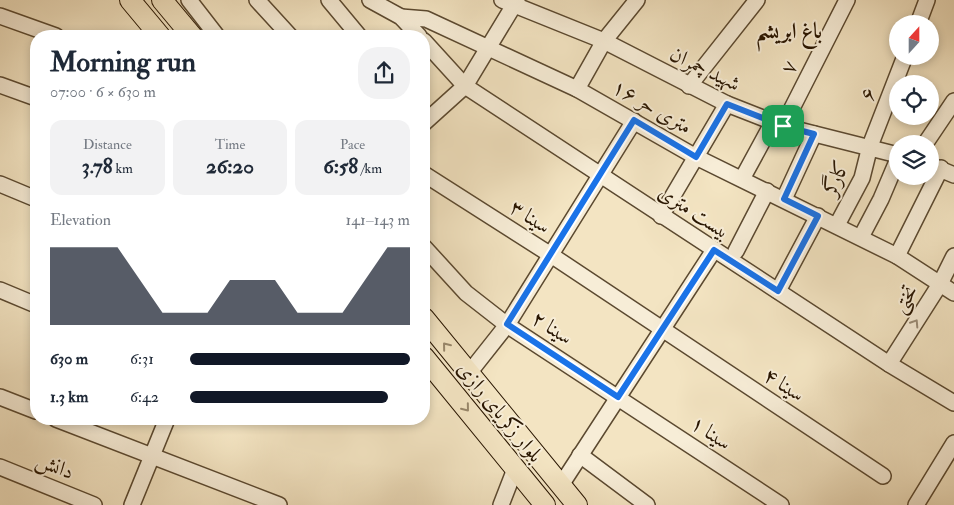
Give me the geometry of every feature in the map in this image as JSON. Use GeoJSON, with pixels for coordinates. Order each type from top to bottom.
{"type":"FeatureCollection","features":[{"type":"Feature","properties":{"kind":"main road"},"geometry":{"type":"LineString","coordinates":[[130,0],[155,30]]}},
{"type":"Feature","properties":{"kind":"main road"},"geometry":{"type":"LineString","coordinates":[[162,0],[187,30]]}},
{"type":"Feature","properties":{"kind":"main road","name":"بلوار زکریای رازی"},"geometry":{"type":"LineString","coordinates":[[430,325],[577,505]]}},
{"type":"Feature","properties":{"kind":"main road","name":"بلوار زکریای رازی"},"geometry":{"type":"LineString","coordinates":[[430,364],[545,505]]}},
{"type":"Feature","properties":{"kind":"main road"},"geometry":{"type":"LineString","coordinates":[[515,469],[534,454]]}},
{"type":"Feature","properties":{"kind":"street"},"geometry":{"type":"LineString","coordinates":[[189,0],[212,30]]}},
{"type":"Feature","properties":{"kind":"street"},"geometry":{"type":"LineString","coordinates":[[257,0],[284,30]]}},
{"type":"Feature","properties":{"kind":"street"},"geometry":{"type":"LineString","coordinates":[[329,0],[354,30]]}},
{"type":"Feature","properties":{"kind":"street"},"geometry":{"type":"LineString","coordinates":[[370,0],[401,17],[413,30]]}},
{"type":"Feature","properties":{"kind":"street"},"geometry":{"type":"LineString","coordinates":[[577,89],[604,42],[637,0]]}},
{"type":"Feature","properties":{"kind":"street"},"geometry":{"type":"LineString","coordinates":[[689,86],[757,0]]}},
{"type":"Feature","properties":{"kind":"street","name":"۷"},"geometry":{"type":"LineString","coordinates":[[742,179],[778,124],[846,0]]}},
{"type":"Feature","properties":{"kind":"street"},"geometry":{"type":"LineString","coordinates":[[921,15],[927,0]]}},
{"type":"Feature","properties":{"kind":"street"},"geometry":{"type":"LineString","coordinates":[[430,116],[466,86],[511,2]]}},
{"type":"Feature","properties":{"kind":"street","name":"شهید چمران"},"geometry":{"type":"LineString","coordinates":[[511,2],[604,42],[727,104],[778,124],[889,152]]}},
{"type":"Feature","properties":{"kind":"street"},"geometry":{"type":"LineString","coordinates":[[0,16],[39,30]]}},
{"type":"Feature","properties":{"kind":"street","name":"۱۶ متری حر"},"geometry":{"type":"LineString","coordinates":[[401,17],[426,19],[489,46],[577,89],[696,157],[897,256],[954,293]]}},
{"type":"Feature","properties":{"kind":"street","name":"بیست متری"},"geometry":{"type":"LineString","coordinates":[[430,48],[466,86],[661,216],[889,364],[954,403]]}},
{"type":"Feature","properties":{"kind":"street","name":"۶"},"geometry":{"type":"LineString","coordinates":[[870,146],[902,65]]}},
{"type":"Feature","properties":{"kind":"street"},"geometry":{"type":"LineString","coordinates":[[1,87],[30,96]]}},
{"type":"Feature","properties":{"kind":"street"},"geometry":{"type":"LineString","coordinates":[[932,135],[954,101]]}},
{"type":"Feature","properties":{"kind":"street"},"geometry":{"type":"LineString","coordinates":[[661,216],[727,104]]}},
{"type":"Feature","properties":{"kind":"street"},"geometry":{"type":"LineString","coordinates":[[469,373],[507,324],[601,177],[634,120]]}},
{"type":"Feature","properties":{"kind":"street"},"geometry":{"type":"LineString","coordinates":[[784,199],[814,134]]}},
{"type":"Feature","properties":{"kind":"street","name":"کارگر"},"geometry":{"type":"LineString","coordinates":[[837,225],[862,178],[870,146]]}},
{"type":"Feature","properties":{"kind":"street"},"geometry":{"type":"LineString","coordinates":[[897,256],[942,169]]}},
{"type":"Feature","properties":{"kind":"street","name":"سینا ۳"},"geometry":{"type":"LineString","coordinates":[[430,178],[662,330]]}},
{"type":"Feature","properties":{"kind":"street"},"geometry":{"type":"LineString","coordinates":[[860,237],[889,180]]}},
{"type":"Feature","properties":{"kind":"street"},"geometry":{"type":"LineString","coordinates":[[0,184],[30,196]]}},
{"type":"Feature","properties":{"kind":"street"},"geometry":{"type":"LineString","coordinates":[[736,251],[767,191]]}},
{"type":"Feature","properties":{"kind":"street"},"geometry":{"type":"LineString","coordinates":[[778,291],[818,216]]}},
{"type":"Feature","properties":{"kind":"street"},"geometry":{"type":"LineString","coordinates":[[561,485],[714,250]]}},
{"type":"Feature","properties":{"kind":"street","name":"سینا ۲"},"geometry":{"type":"LineString","coordinates":[[430,254],[466,293],[507,324],[618,397]]}},
{"type":"Feature","properties":{"kind":"street","name":"تختی"},"geometry":{"type":"LineString","coordinates":[[889,364],[940,284],[954,256]]}},
{"type":"Feature","properties":{"kind":"street"},"geometry":{"type":"LineString","coordinates":[[0,290],[30,302]]}},
{"type":"Feature","properties":{"kind":"street","name":"سینا ۴"},"geometry":{"type":"LineString","coordinates":[[662,330],[883,476]]}},
{"type":"Feature","properties":{"kind":"street"},"geometry":{"type":"LineString","coordinates":[[0,397],[30,409]]}},
{"type":"Feature","properties":{"kind":"street","name":"۱ سینا"},"geometry":{"type":"LineString","coordinates":[[618,397],[780,505]]}},
{"type":"Feature","properties":{"kind":"street"},"geometry":{"type":"LineString","coordinates":[[72,425],[279,505]]}},
{"type":"Feature","properties":{"kind":"street"},"geometry":{"type":"LineString","coordinates":[[132,505],[165,425]]}},
{"type":"Feature","properties":{"kind":"street"},"geometry":{"type":"LineString","coordinates":[[916,505],[954,443]]}},
{"type":"Feature","properties":{"kind":"street"},"geometry":{"type":"LineString","coordinates":[[580,455],[642,503]]}},
{"type":"Feature","properties":{"kind":"street","name":"دانش"},"geometry":{"type":"LineString","coordinates":[[0,467],[94,505]]}},
{"type":"Feature","properties":{"kind":"street"},"geometry":{"type":"LineString","coordinates":[[502,505],[515,469]]}},
{"type":"Feature","properties":{"kind":"district","name":"باغ ابریشم"},"geometry":{"type":"Point","coordinates":[789,31]}},
{"type":"Feature","properties":{"kind":"route"},"geometry":{"type":"LineString","coordinates":[[727,104],[783,126],[814,134],[784,199],[818,216],[778,291],[714,250],[618,397],[507,324],[601,177],[634,120],[696,157],[727,104]]}}]}
